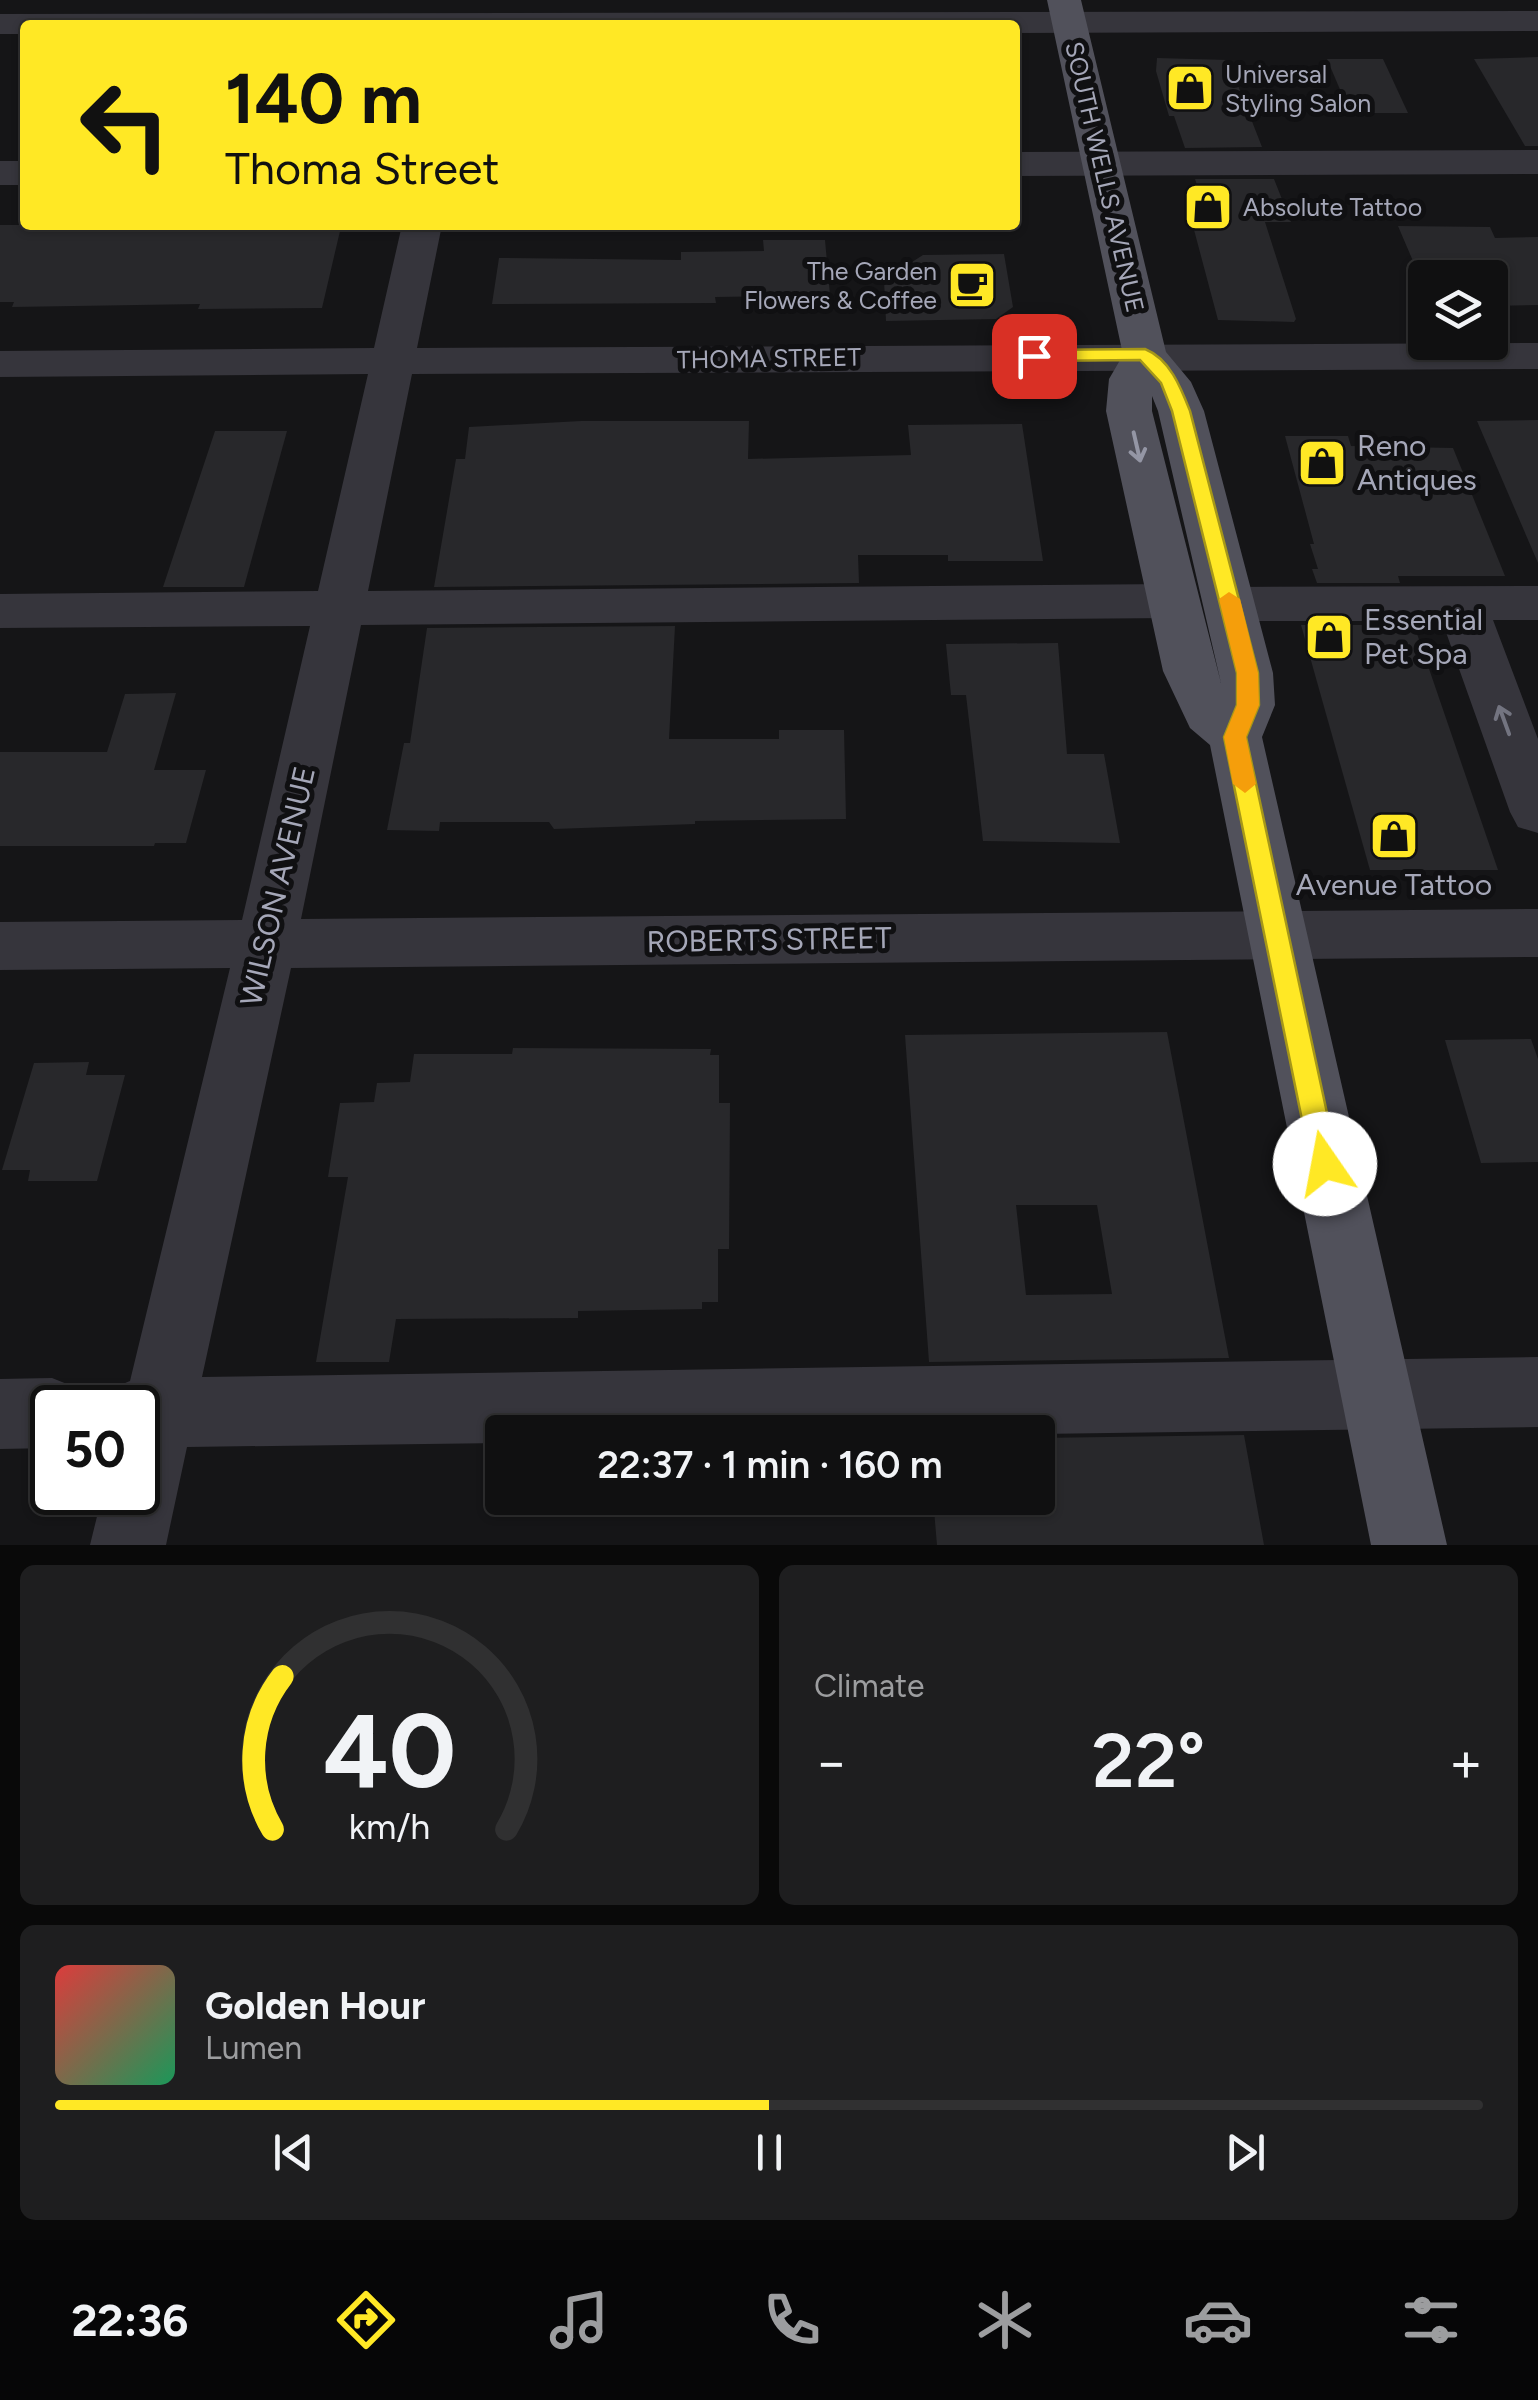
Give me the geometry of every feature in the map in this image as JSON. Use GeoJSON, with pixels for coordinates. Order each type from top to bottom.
{"type":"FeatureCollection","features":[{"type":"Feature","properties":{"kind":"main road","name":"SOUTH WELLS AVENUE"},"geometry":{"type":"LineString","coordinates":[[1067,10],[1145,355],[1170,382],[1181,411],[1248,673],[1248,705],[1235,737],[1409,1545]]}},
{"type":"Feature","properties":{"kind":"main road","name":"SOUTH WELLS AVENUE"},"geometry":{"type":"LineString","coordinates":[[1145,355],[1131,379],[1129,411],[1172,601],[1189,671],[1210,714],[1235,737]]}},
{"type":"Feature","properties":{"kind":"street"},"geometry":{"type":"LineString","coordinates":[[235,20],[1067,10],[1538,21]]}},
{"type":"Feature","properties":{"kind":"street"},"geometry":{"type":"LineString","coordinates":[[1020,138],[1101,149],[1538,162]]}},
{"type":"Feature","properties":{"kind":"street"},"geometry":{"type":"LineString","coordinates":[[1020,163],[1101,149]]}},
{"type":"Feature","properties":{"kind":"street","name":"WILSON AVENUE"},"geometry":{"type":"LineString","coordinates":[[154,1385],[266,945],[421,230]]}},
{"type":"Feature","properties":{"kind":"street","name":"THOMA STREET"},"geometry":{"type":"LineString","coordinates":[[0,364],[1145,355],[1538,356]]}},
{"type":"Feature","properties":{"kind":"street"},"geometry":{"type":"LineString","coordinates":[[0,611],[1172,601]]}},
{"type":"Feature","properties":{"kind":"street"},"geometry":{"type":"LineString","coordinates":[[1230,604],[1538,603]]}},
{"type":"Feature","properties":{"kind":"street"},"geometry":{"type":"LineString","coordinates":[[1461,604],[1538,812]]}},
{"type":"Feature","properties":{"kind":"street","name":"ROBERTS STREET"},"geometry":{"type":"LineString","coordinates":[[0,946],[1538,933]]}},
{"type":"Feature","properties":{"kind":"street"},"geometry":{"type":"LineString","coordinates":[[160,1413],[1538,1392]]}},
{"type":"Feature","properties":{"kind":"street"},"geometry":{"type":"LineString","coordinates":[[0,1414],[30,1413]]}},
{"type":"Feature","properties":{"kind":"street","name":"WILSON AVENUE"},"geometry":{"type":"LineString","coordinates":[[128,1545],[132,1515]]}},
{"type":"Feature","properties":{"kind":"building"},"geometry":{"type":"Polygon","coordinates":[[[1538,57],[1538,146],[1525,146],[1474,59],[1538,57]]]}},
{"type":"Feature","properties":{"kind":"building"},"geometry":{"type":"Polygon","coordinates":[[[1157,58],[1228,60],[1262,147],[1185,148],[1174,116],[1169,116],[1156,71],[1157,58]]]}},
{"type":"Feature","properties":{"kind":"building"},"geometry":{"type":"Polygon","coordinates":[[[1327,59],[1383,59],[1408,113],[1350,113],[1327,59]]]}},
{"type":"Feature","properties":{"kind":"building"},"geometry":{"type":"Polygon","coordinates":[[[1195,179],[1274,179],[1291,222],[1265,222],[1294,322],[1218,320],[1193,226],[1210,224],[1195,179]]]}},
{"type":"Feature","properties":{"kind":"building"},"geometry":{"type":"Polygon","coordinates":[[[0,225],[20,225],[20,230],[340,231],[322,308],[198,309],[200,304],[12,307],[14,302],[0,302],[0,225]]]}},
{"type":"Feature","properties":{"kind":"building"},"geometry":{"type":"Polygon","coordinates":[[[1398,226],[1490,227],[1495,238],[1538,237],[1538,305],[1508,306],[1508,260],[1413,260],[1398,226]]]}},
{"type":"Feature","properties":{"kind":"building"},"geometry":{"type":"Polygon","coordinates":[[[763,240],[825,240],[830,295],[715,297],[716,303],[492,304],[499,258],[681,260],[681,252],[764,251],[763,240]]]}},
{"type":"Feature","properties":{"kind":"building"},"geometry":{"type":"Polygon","coordinates":[[[1004,254],[1013,307],[996,319],[886,321],[884,280],[923,255],[1004,254]]]}},
{"type":"Feature","properties":{"kind":"building"},"geometry":{"type":"Polygon","coordinates":[[[1538,420],[1538,563],[1477,421],[1538,420]]]}},
{"type":"Feature","properties":{"kind":"building"},"geometry":{"type":"Polygon","coordinates":[[[581,421],[749,421],[748,459],[911,455],[908,425],[1022,424],[1043,561],[948,561],[948,555],[858,555],[859,583],[434,587],[456,459],[465,459],[469,427],[581,421]]]}},
{"type":"Feature","properties":{"kind":"building"},"geometry":{"type":"Polygon","coordinates":[[[215,431],[287,431],[244,587],[163,587],[215,431]]]}},
{"type":"Feature","properties":{"kind":"building"},"geometry":{"type":"Polygon","coordinates":[[[1285,436],[1348,436],[1351,446],[1453,448],[1505,576],[1398,576],[1400,583],[1317,583],[1312,569],[1318,569],[1310,544],[1314,544],[1285,436]]]}},
{"type":"Feature","properties":{"kind":"building"},"geometry":{"type":"Polygon","coordinates":[[[1301,625],[1414,625],[1498,870],[1370,870],[1301,625]]]}},
{"type":"Feature","properties":{"kind":"building"},"geometry":{"type":"Polygon","coordinates":[[[675,626],[669,739],[779,739],[779,730],[844,730],[846,819],[695,821],[554,829],[549,822],[440,822],[439,831],[387,830],[404,743],[410,743],[427,628],[675,626]]]}},
{"type":"Feature","properties":{"kind":"building"},"geometry":{"type":"Polygon","coordinates":[[[1058,643],[1067,754],[1104,754],[1120,843],[983,841],[966,695],[951,695],[946,644],[1058,643]]]}},
{"type":"Feature","properties":{"kind":"building"},"geometry":{"type":"Polygon","coordinates":[[[176,693],[154,770],[206,770],[186,843],[0,846],[0,752],[107,752],[125,694],[176,693]]]}},
{"type":"Feature","properties":{"kind":"building"},"geometry":{"type":"Polygon","coordinates":[[[1167,1032],[1229,1358],[929,1362],[905,1035],[1167,1032]],[[1016,1205],[1026,1295],[1112,1294],[1097,1205],[1016,1205]]]}},
{"type":"Feature","properties":{"kind":"building"},"geometry":{"type":"Polygon","coordinates":[[[1531,1039],[1538,1059],[1538,1162],[1481,1163],[1445,1040],[1531,1039]]]}},
{"type":"Feature","properties":{"kind":"building"},"geometry":{"type":"Polygon","coordinates":[[[513,1048],[711,1049],[710,1055],[719,1055],[719,1103],[730,1103],[729,1249],[718,1249],[718,1302],[702,1302],[702,1309],[578,1311],[578,1318],[396,1319],[389,1362],[316,1362],[348,1177],[328,1177],[340,1103],[374,1102],[377,1083],[410,1082],[414,1054],[512,1054],[513,1048]]]}},
{"type":"Feature","properties":{"kind":"building"},"geometry":{"type":"Polygon","coordinates":[[[89,1062],[86,1075],[125,1075],[97,1181],[28,1181],[30,1170],[2,1170],[34,1063],[89,1062]]]}},
{"type":"Feature","properties":{"kind":"building"},"geometry":{"type":"Polygon","coordinates":[[[1244,1435],[1264,1545],[937,1545],[934,1515],[1055,1515],[1055,1438],[1244,1435]]]}},
{"type":"Feature","properties":{"kind":"slow traffic"},"geometry":{"type":"LineString","coordinates":[[1229,599],[1248,673],[1248,705],[1235,737],[1245,784]]}},
{"type":"Feature","properties":{"kind":"place","name":"Universal Styling Salon"},"geometry":{"type":"Point","coordinates":[1190,88]}},
{"type":"Feature","properties":{"kind":"place","name":"Absolute Tattoo"},"geometry":{"type":"Point","coordinates":[1208,207]}},
{"type":"Feature","properties":{"kind":"place","name":"The Garden Flowers & Coffee"},"geometry":{"type":"Point","coordinates":[972,285]}},
{"type":"Feature","properties":{"kind":"place","name":"Reno Antiques"},"geometry":{"type":"Point","coordinates":[1322,463]}},
{"type":"Feature","properties":{"kind":"place","name":"Essential Pet Spa"},"geometry":{"type":"Point","coordinates":[1329,637]}},
{"type":"Feature","properties":{"kind":"place","name":"Avenue Tattoo"},"geometry":{"type":"Point","coordinates":[1394,836]}},
{"type":"Feature","properties":{"kind":"route"},"geometry":{"type":"LineString","coordinates":[[1034,356],[1145,355],[1170,382],[1181,411],[1248,673],[1248,705],[1235,737],[1325,1164]]}}]}
